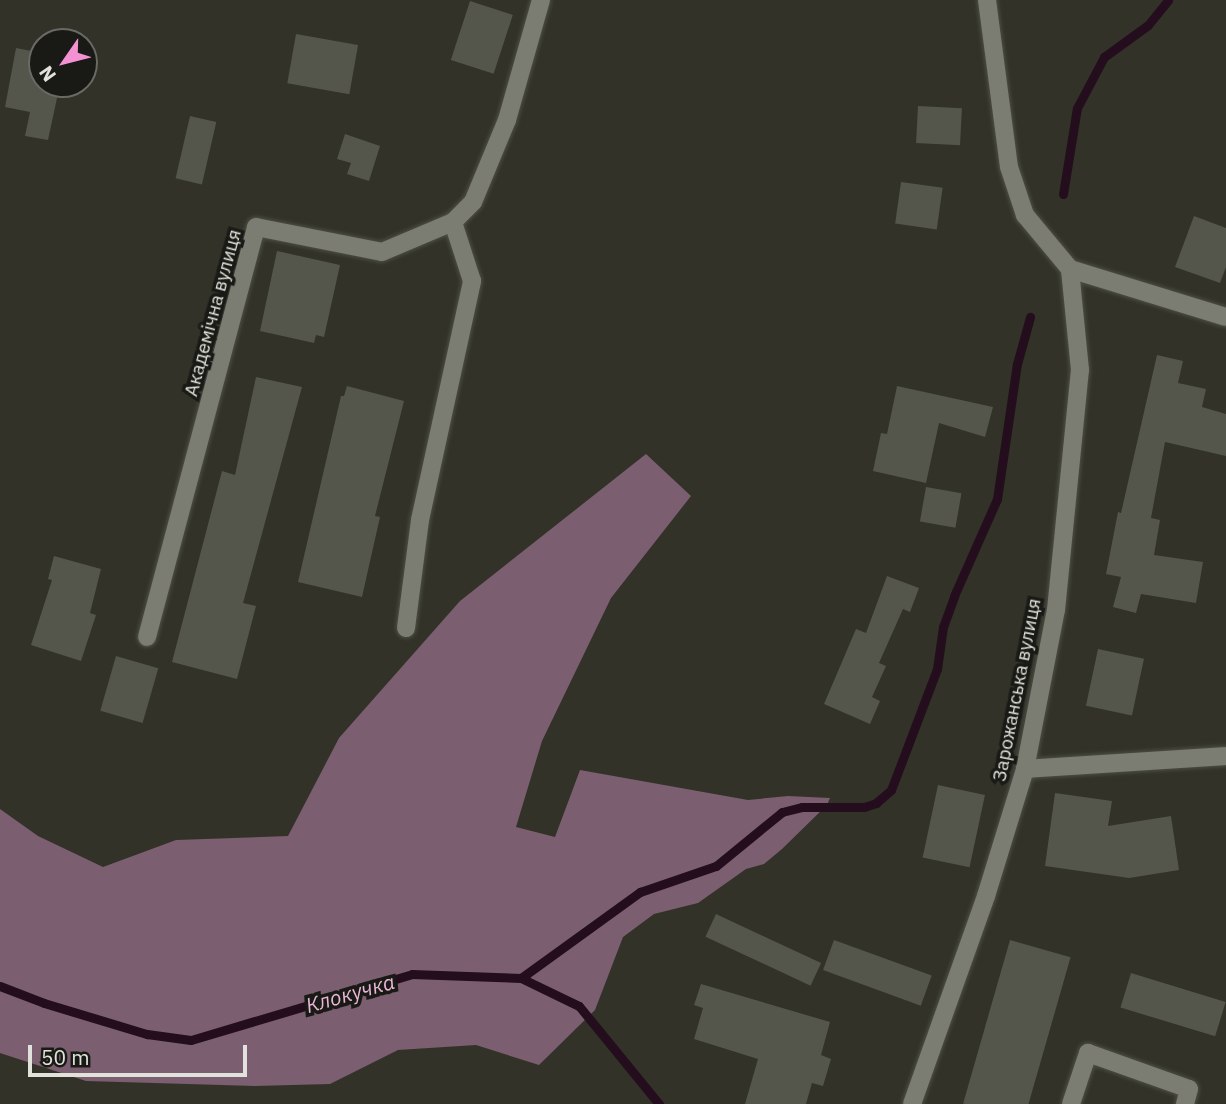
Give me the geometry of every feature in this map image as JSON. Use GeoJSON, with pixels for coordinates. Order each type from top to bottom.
{"type":"FeatureCollection","features":[{"type":"Feature","properties":{"kind":"street","name":"Академічна вулиця"},"geometry":{"type":"LineString","coordinates":[[148,637],[256,227],[382,252],[453,222],[473,202],[507,120],[541,0]]}},
{"type":"Feature","properties":{"kind":"street"},"geometry":{"type":"LineString","coordinates":[[987,0],[1009,167],[1025,215],[1070,269],[1226,317]]}},
{"type":"Feature","properties":{"kind":"street"},"geometry":{"type":"LineString","coordinates":[[406,628],[419,520],[472,281],[453,222]]}},
{"type":"Feature","properties":{"kind":"street","name":"Зарожанська вулиця"},"geometry":{"type":"LineString","coordinates":[[912,1104],[986,896],[1025,769],[1056,610],[1080,370],[1070,269]]}},
{"type":"Feature","properties":{"kind":"street"},"geometry":{"type":"LineString","coordinates":[[1025,769],[1226,756]]}},
{"type":"Feature","properties":{"kind":"street"},"geometry":{"type":"LineString","coordinates":[[1071,1104],[1088,1053],[1189,1089],[1185,1104]]}},
{"type":"Feature","properties":{"kind":"shaded area"},"geometry":{"type":"Polygon","coordinates":[[[646,454],[691,496],[611,598],[542,741],[516,827],[555,837],[580,770],[748,800],[788,796],[830,798],[827,805],[782,849],[764,864],[746,869],[698,903],[654,914],[623,937],[595,1010],[539,1065],[476,1045],[398,1050],[330,1084],[255,1086],[86,1081],[0,1053],[0,809],[38,836],[103,867],[176,840],[288,836],[339,738],[460,601],[646,454]]]}},
{"type":"Feature","properties":{"kind":"building"},"geometry":{"type":"Polygon","coordinates":[[[470,1],[513,15],[494,74],[451,60],[470,1]]]}},
{"type":"Feature","properties":{"kind":"building"},"geometry":{"type":"Polygon","coordinates":[[[296,34],[358,45],[349,94],[287,83],[296,34]]]}},
{"type":"Feature","properties":{"kind":"building"},"geometry":{"type":"Polygon","coordinates":[[[16,48],[28,50],[28,98],[57,98],[48,140],[25,136],[30,112],[5,107],[16,48]]]}},
{"type":"Feature","properties":{"kind":"building"},"geometry":{"type":"Polygon","coordinates":[[[918,106],[962,108],[960,145],[916,143],[918,106]]]}},
{"type":"Feature","properties":{"kind":"building"},"geometry":{"type":"Polygon","coordinates":[[[190,116],[216,122],[202,184],[176,178],[190,116]]]}},
{"type":"Feature","properties":{"kind":"building"},"geometry":{"type":"Polygon","coordinates":[[[345,134],[380,146],[369,181],[347,174],[351,163],[337,159],[345,134]]]}},
{"type":"Feature","properties":{"kind":"building"},"geometry":{"type":"Polygon","coordinates":[[[901,182],[943,188],[937,229],[895,224],[901,182]]]}},
{"type":"Feature","properties":{"kind":"building"},"geometry":{"type":"Polygon","coordinates":[[[1194,216],[1226,228],[1226,267],[1220,283],[1175,267],[1194,216]]]}},
{"type":"Feature","properties":{"kind":"building"},"geometry":{"type":"Polygon","coordinates":[[[277,251],[340,265],[324,337],[316,335],[314,343],[260,331],[277,251]]]}},
{"type":"Feature","properties":{"kind":"building"},"geometry":{"type":"Polygon","coordinates":[[[1157,355],[1183,361],[1178,383],[1206,389],[1202,407],[1226,414],[1226,456],[1165,442],[1151,518],[1160,520],[1154,555],[1203,562],[1196,603],[1141,594],[1136,613],[1113,607],[1121,577],[1106,574],[1118,512],[1121,513],[1157,355]]]}},
{"type":"Feature","properties":{"kind":"building"},"geometry":{"type":"Polygon","coordinates":[[[256,377],[302,387],[243,603],[256,606],[237,679],[172,662],[222,471],[235,475],[256,377]]]}},
{"type":"Feature","properties":{"kind":"building"},"geometry":{"type":"Polygon","coordinates":[[[347,386],[404,401],[375,516],[380,517],[362,597],[298,582],[341,396],[344,396],[347,386]]]}},
{"type":"Feature","properties":{"kind":"building"},"geometry":{"type":"Polygon","coordinates":[[[897,386],[993,407],[985,437],[939,423],[926,483],[873,471],[881,433],[887,434],[897,386]]]}},
{"type":"Feature","properties":{"kind":"building"},"geometry":{"type":"Polygon","coordinates":[[[926,487],[961,493],[955,528],[920,521],[926,487]]]}},
{"type":"Feature","properties":{"kind":"building"},"geometry":{"type":"Polygon","coordinates":[[[54,556],[101,569],[90,613],[96,615],[81,661],[31,645],[52,580],[48,579],[54,556]]]}},
{"type":"Feature","properties":{"kind":"building"},"geometry":{"type":"Polygon","coordinates":[[[887,576],[919,588],[910,612],[903,609],[879,663],[886,666],[872,697],[880,701],[870,724],[824,704],[856,629],[866,633],[887,576]]]}},
{"type":"Feature","properties":{"kind":"building"},"geometry":{"type":"Polygon","coordinates":[[[1098,649],[1144,659],[1132,716],[1086,706],[1098,649]]]}},
{"type":"Feature","properties":{"kind":"building"},"geometry":{"type":"Polygon","coordinates":[[[116,656],[158,668],[143,723],[100,711],[116,656]]]}},
{"type":"Feature","properties":{"kind":"building"},"geometry":{"type":"Polygon","coordinates":[[[938,785],[985,795],[970,867],[923,857],[938,785]]]}},
{"type":"Feature","properties":{"kind":"building"},"geometry":{"type":"Polygon","coordinates":[[[1055,793],[1112,801],[1108,826],[1171,816],[1179,870],[1129,878],[1045,866],[1055,793]]]}},
{"type":"Feature","properties":{"kind":"building"},"geometry":{"type":"Polygon","coordinates":[[[716,914],[821,963],[811,986],[705,937],[716,914]]]}},
{"type":"Feature","properties":{"kind":"building"},"geometry":{"type":"Polygon","coordinates":[[[834,940],[932,976],[921,1006],[823,970],[834,940]]]}},
{"type":"Feature","properties":{"kind":"building"},"geometry":{"type":"Polygon","coordinates":[[[1010,940],[1071,957],[1029,1104],[963,1103],[1010,940]]]}},
{"type":"Feature","properties":{"kind":"building"},"geometry":{"type":"Polygon","coordinates":[[[1131,973],[1226,1002],[1215,1036],[1120,1007],[1131,973]]]}},
{"type":"Feature","properties":{"kind":"building"},"geometry":{"type":"Polygon","coordinates":[[[701,984],[830,1022],[821,1055],[831,1059],[823,1086],[812,1083],[806,1104],[745,1104],[758,1059],[694,1039],[703,1008],[694,1005],[701,984]]]}},
{"type":"Feature","properties":{"kind":"waterway"},"geometry":{"type":"LineString","coordinates":[[1063,194],[1077,108],[1104,57],[1148,25],[1168,0]]}},
{"type":"Feature","properties":{"kind":"waterway"},"geometry":{"type":"LineString","coordinates":[[521,978],[640,892],[716,866],[782,812],[802,807],[864,807],[876,803],[891,790],[937,669],[943,627],[954,596],[997,499],[1017,364],[1030,317]]}},
{"type":"Feature","properties":{"kind":"waterway","name":"Клокучка"},"geometry":{"type":"LineString","coordinates":[[0,986],[44,1003],[147,1034],[191,1040],[412,974],[521,978],[579,1006],[659,1104]]}}]}
